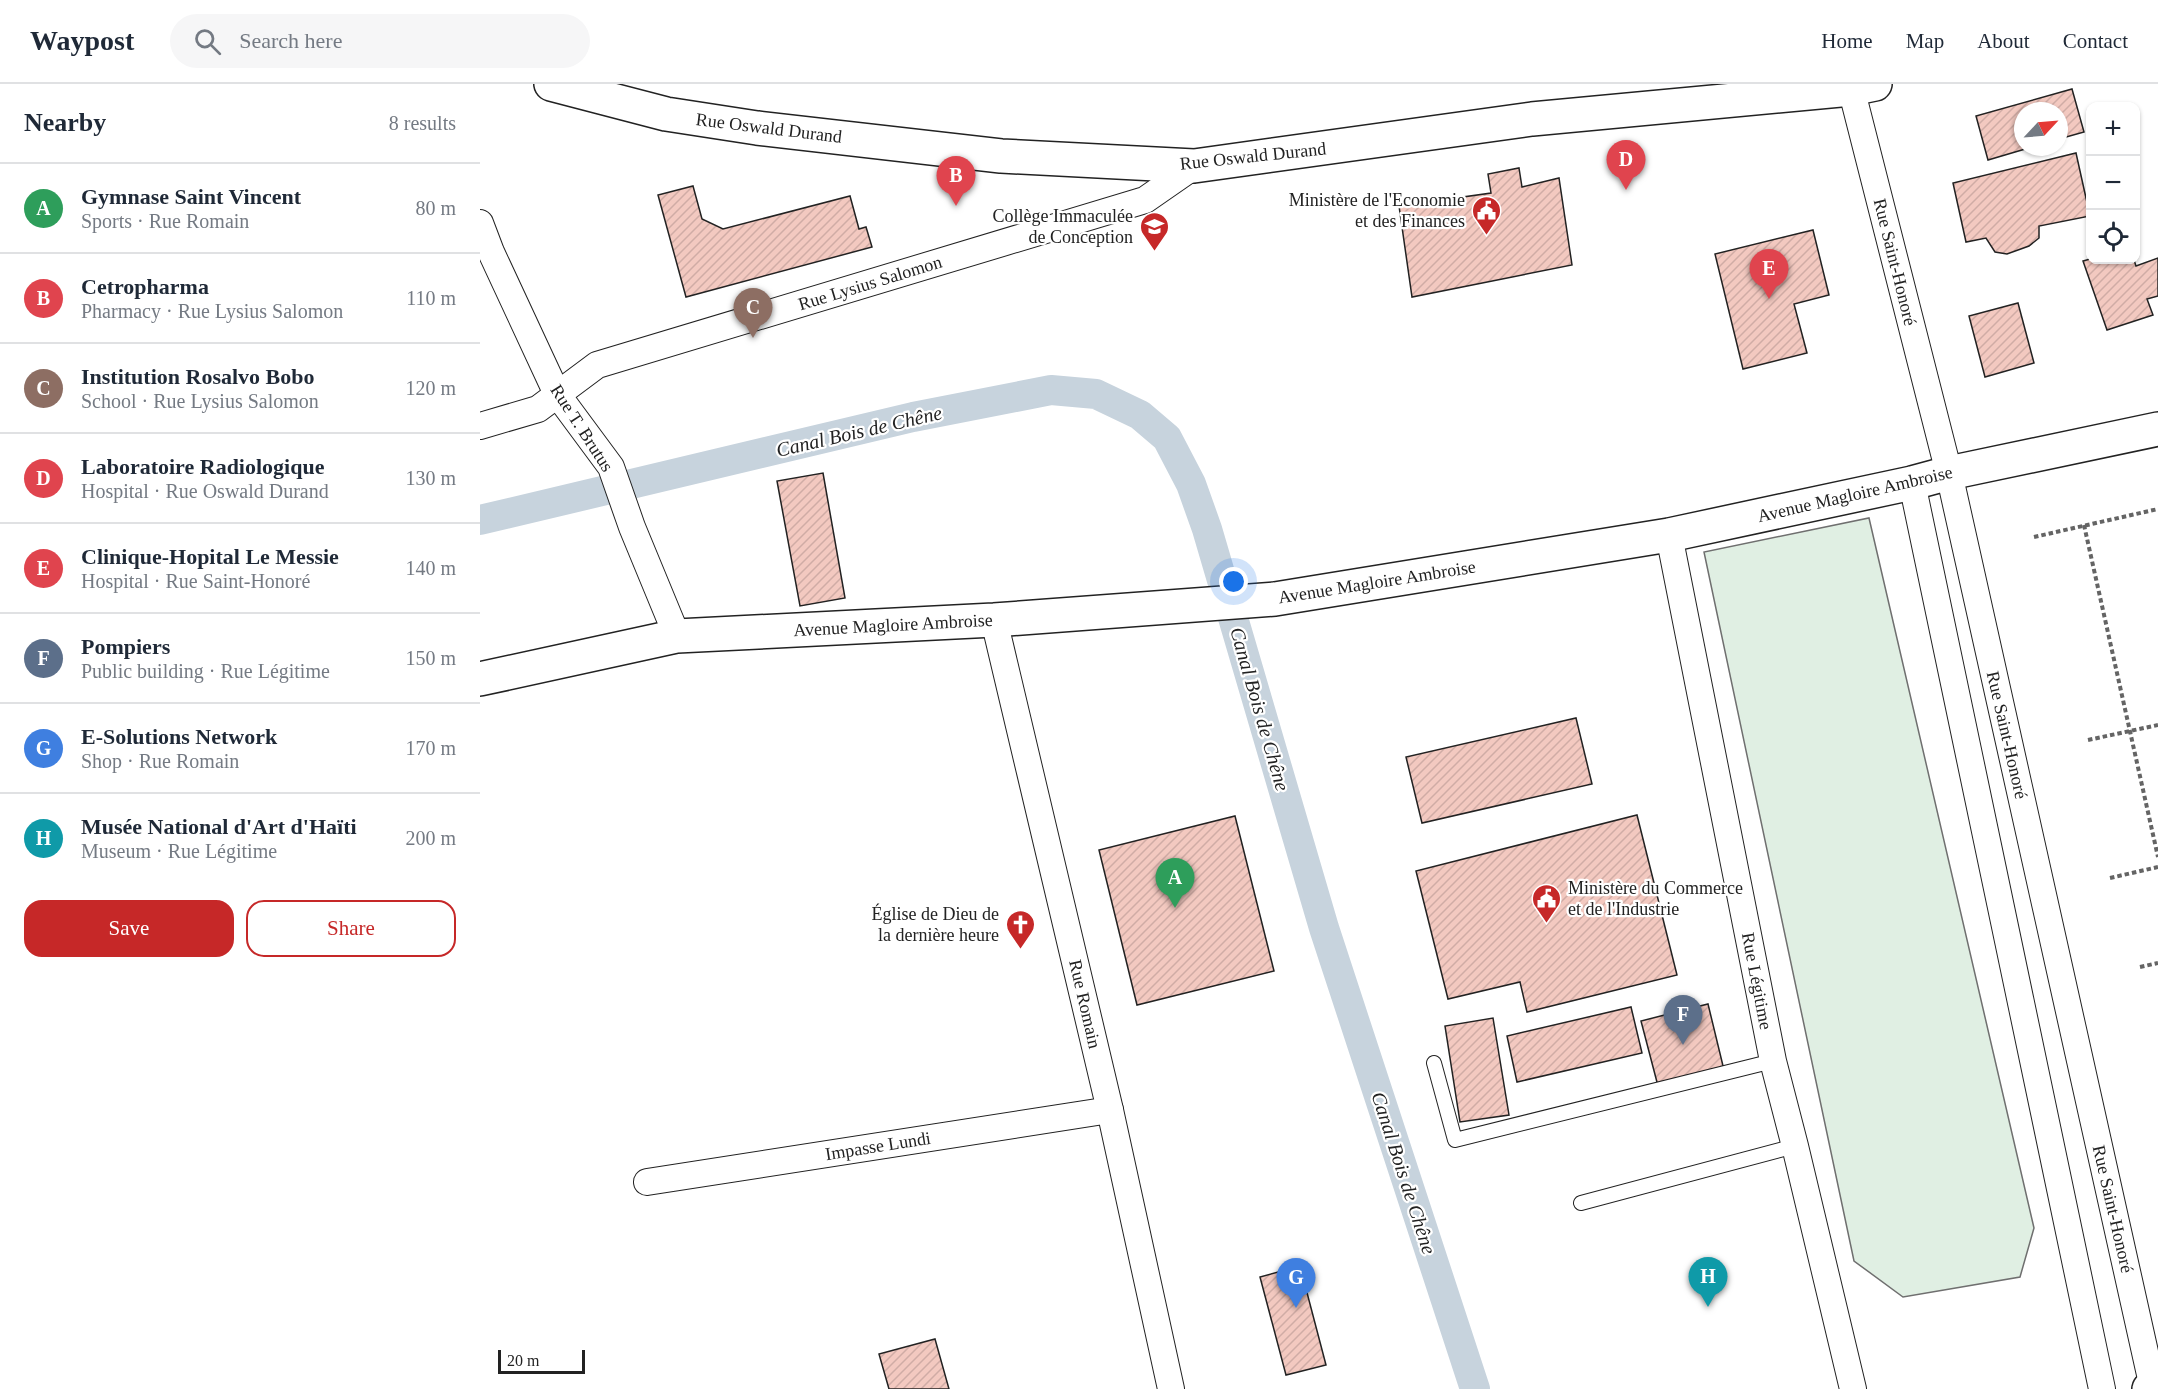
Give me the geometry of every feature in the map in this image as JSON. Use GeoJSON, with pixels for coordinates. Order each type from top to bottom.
{"type":"FeatureCollection","features":[{"type":"Feature","properties":{"kind":"street","name":"Rue Oswald Durand"},"geometry":{"type":"LineString","coordinates":[[550,84],[666,114],[757,128],[1001,156],[1194,166],[1532,119],[1858,86]]}},
{"type":"Feature","properties":{"kind":"street","name":"Rue Saint-Honoré"},"geometry":{"type":"LineString","coordinates":[[1858,86],[1949,473],[2151,1389]]}},
{"type":"Feature","properties":{"kind":"street","name":"Rue Lysius Salomon"},"geometry":{"type":"LineString","coordinates":[[480,426],[538,409],[597,365],[1145,200],[1194,166]]}},
{"type":"Feature","properties":{"kind":"street","name":"Rue T. Brutus"},"geometry":{"type":"LineString","coordinates":[[480,224],[557,394],[611,467],[632,527],[677,636]]}},
{"type":"Feature","properties":{"kind":"street","name":"Avenue Magloire Ambroise"},"geometry":{"type":"LineString","coordinates":[[480,679],[677,636],[994,620],[1275,599],[1668,535],[2158,429]]}},
{"type":"Feature","properties":{"kind":"street"},"geometry":{"type":"LineString","coordinates":[[1912,483],[2102,1389]]}},
{"type":"Feature","properties":{"kind":"street","name":"Rue Légitime"},"geometry":{"type":"LineString","coordinates":[[1668,535],[1773,1061],[1796,1146],[1853,1389]]}},
{"type":"Feature","properties":{"kind":"street","name":"Rue Romain"},"geometry":{"type":"LineString","coordinates":[[994,620],[1110,1110],[1171,1389]]}},
{"type":"Feature","properties":{"kind":"street","name":"Impasse Lundi"},"geometry":{"type":"LineString","coordinates":[[646,1182],[1110,1110]]}},
{"type":"Feature","properties":{"kind":"street"},"geometry":{"type":"LineString","coordinates":[[2151,1389],[2158,1387]]}},
{"type":"Feature","properties":{"kind":"lane"},"geometry":{"type":"LineString","coordinates":[[1434,1063],[1455,1140],[1773,1061]]}},
{"type":"Feature","properties":{"kind":"lane"},"geometry":{"type":"LineString","coordinates":[[1581,1203],[1796,1146]]}},
{"type":"Feature","properties":{"kind":"path"},"geometry":{"type":"LineString","coordinates":[[2034,537],[2158,509]]}},
{"type":"Feature","properties":{"kind":"path"},"geometry":{"type":"LineString","coordinates":[[2084,525],[2158,857]]}},
{"type":"Feature","properties":{"kind":"path"},"geometry":{"type":"LineString","coordinates":[[2088,740],[2158,725]]}},
{"type":"Feature","properties":{"kind":"path"},"geometry":{"type":"LineString","coordinates":[[2110,878],[2158,867]]}},
{"type":"Feature","properties":{"kind":"path"},"geometry":{"type":"LineString","coordinates":[[2140,967],[2158,963]]}},
{"type":"Feature","properties":{"kind":"green space"},"geometry":{"type":"Polygon","coordinates":[[[1869,518],[2034,1228],[2020,1277],[1903,1297],[1854,1261],[1704,552],[1869,518]]]}},
{"type":"Feature","properties":{"kind":"building"},"geometry":{"type":"Polygon","coordinates":[[[2072,89],[2084,132],[2068,136],[2068,102],[2026,102],[2072,89]]]}},
{"type":"Feature","properties":{"kind":"building"},"geometry":{"type":"Polygon","coordinates":[[[2014,105],[2014,152],[1988,160],[1976,116],[2014,105]]]}},
{"type":"Feature","properties":{"kind":"building"},"geometry":{"type":"Polygon","coordinates":[[[2076,153],[2086,198],[2086,217],[2039,226],[2039,238],[2029,246],[2007,254],[1995,252],[1986,238],[1966,242],[1953,183],[2076,153]]]}},
{"type":"Feature","properties":{"kind":"building","name":"Ministère de l'Economie et des Finances"},"geometry":{"type":"Polygon","coordinates":[[[1519,168],[1522,187],[1559,178],[1572,265],[1412,297],[1399,206],[1491,193],[1488,174],[1519,168]]]}},
{"type":"Feature","properties":{"kind":"building"},"geometry":{"type":"Polygon","coordinates":[[[693,186],[702,219],[723,229],[850,196],[859,229],[866,227],[872,247],[686,297],[658,195],[693,186]]]}},
{"type":"Feature","properties":{"kind":"building"},"geometry":{"type":"Polygon","coordinates":[[[1813,230],[1829,295],[1794,304],[1807,353],[1743,369],[1715,254],[1813,230]]]}},
{"type":"Feature","properties":{"kind":"building"},"geometry":{"type":"Polygon","coordinates":[[[2158,258],[2158,296],[2147,299],[2153,315],[2107,330],[2083,261],[2086,260],[2086,264],[2135,264],[2136,266],[2158,258]]]}},
{"type":"Feature","properties":{"kind":"building"},"geometry":{"type":"Polygon","coordinates":[[[2018,303],[2034,363],[1985,377],[1969,316],[2018,303]]]}},
{"type":"Feature","properties":{"kind":"building"},"geometry":{"type":"Polygon","coordinates":[[[823,473],[845,598],[800,606],[777,481],[823,473]]]}},
{"type":"Feature","properties":{"kind":"building"},"geometry":{"type":"Polygon","coordinates":[[[1576,718],[1592,784],[1422,823],[1406,757],[1576,718]]]}},
{"type":"Feature","properties":{"kind":"building","name":"Ministère du Commerce et de l'Industrie"},"geometry":{"type":"Polygon","coordinates":[[[1637,815],[1677,975],[1527,1012],[1520,982],[1448,999],[1416,871],[1637,815]]]}},
{"type":"Feature","properties":{"kind":"building"},"geometry":{"type":"Polygon","coordinates":[[[1235,816],[1274,971],[1137,1005],[1099,850],[1235,816]]]}},
{"type":"Feature","properties":{"kind":"building"},"geometry":{"type":"Polygon","coordinates":[[[1708,1004],[1724,1070],[1658,1086],[1641,1021],[1708,1004]]]}},
{"type":"Feature","properties":{"kind":"building"},"geometry":{"type":"Polygon","coordinates":[[[1631,1007],[1642,1053],[1517,1082],[1507,1036],[1631,1007]]]}},
{"type":"Feature","properties":{"kind":"building"},"geometry":{"type":"Polygon","coordinates":[[[1493,1018],[1509,1115],[1460,1122],[1445,1026],[1493,1018]]]}},
{"type":"Feature","properties":{"kind":"building"},"geometry":{"type":"Polygon","coordinates":[[[1300,1266],[1326,1365],[1286,1375],[1260,1277],[1300,1266]]]}},
{"type":"Feature","properties":{"kind":"building"},"geometry":{"type":"Polygon","coordinates":[[[935,1339],[949,1389],[889,1389],[879,1354],[935,1339]]]}},
{"type":"Feature","properties":{"kind":"waterway","name":"Canal Bois de Chêne"},"geometry":{"type":"LineString","coordinates":[[480,520],[913,417],[1051,390],[1096,394],[1140,415],[1167,438],[1191,484],[1207,529],[1324,928],[1475,1389]]}},
{"type":"Feature","properties":{"kind":"place","name":"Laboratoire Radiologique"},"geometry":{"type":"Point","coordinates":[1626,190]}},
{"type":"Feature","properties":{"kind":"place","name":"Cetropharma"},"geometry":{"type":"Point","coordinates":[956,206]}},
{"type":"Feature","properties":{"kind":"place","name":"Ministère de l'Economie et des Finances"},"geometry":{"type":"Point","coordinates":[1486,236]}},
{"type":"Feature","properties":{"kind":"place","name":"Collège Immaculée de Conception"},"geometry":{"type":"Point","coordinates":[1154,252]}},
{"type":"Feature","properties":{"kind":"place","name":"Clinique-Hopital Le Messie"},"geometry":{"type":"Point","coordinates":[1769,299]}},
{"type":"Feature","properties":{"kind":"place","name":"Institution Rosalvo Bobo"},"geometry":{"type":"Point","coordinates":[753,338]}},
{"type":"Feature","properties":{"kind":"place","name":"Gymnase Saint Vincent"},"geometry":{"type":"Point","coordinates":[1175,908]}},
{"type":"Feature","properties":{"kind":"place","name":"Ministère du Commerce et de l'Industrie"},"geometry":{"type":"Point","coordinates":[1547,924]}},
{"type":"Feature","properties":{"kind":"place","name":"Église de Dieu de la dernière heure"},"geometry":{"type":"Point","coordinates":[1020,950]}},
{"type":"Feature","properties":{"kind":"place","name":"Pompiers"},"geometry":{"type":"Point","coordinates":[1683,1045]}},
{"type":"Feature","properties":{"kind":"place","name":"Musée National d'Art d'Haïti"},"geometry":{"type":"Point","coordinates":[1708,1307]}},
{"type":"Feature","properties":{"kind":"place","name":"E-Solutions Network"},"geometry":{"type":"Point","coordinates":[1296,1308]}}]}
